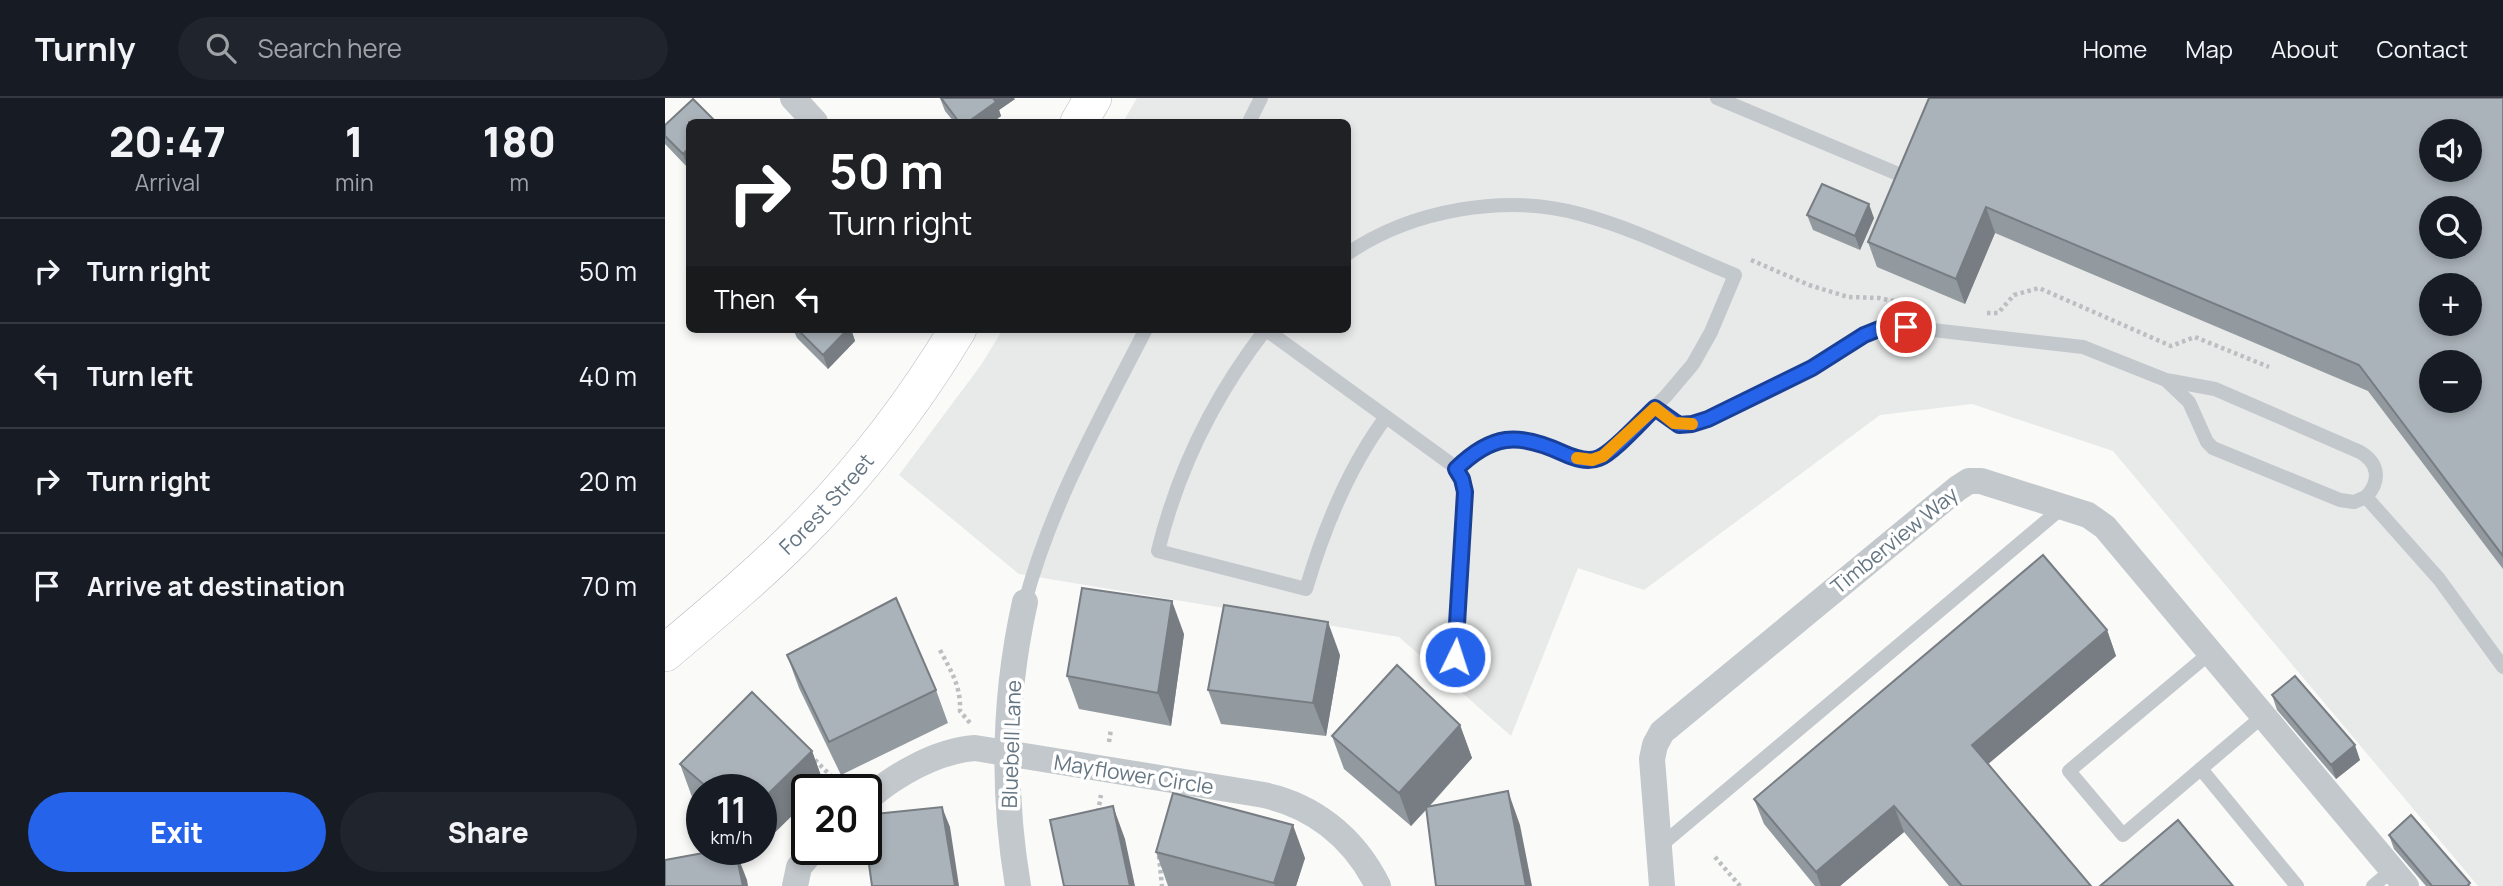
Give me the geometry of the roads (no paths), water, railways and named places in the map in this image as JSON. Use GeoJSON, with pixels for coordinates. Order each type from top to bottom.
{"type":"FeatureCollection","features":[{"type":"Feature","properties":{"kind":"main road"},"geometry":{"type":"LineString","coordinates":[[1081,119],[1093,98]]}},
{"type":"Feature","properties":{"kind":"main road","name":"Forest Street"},"geometry":{"type":"LineString","coordinates":[[665,653],[779,554],[836,495],[890,430],[956,333]]}},
{"type":"Feature","properties":{"kind":"street"},"geometry":{"type":"LineString","coordinates":[[793,98],[811,119]]}},
{"type":"Feature","properties":{"kind":"street","name":"Timberview Way"},"geometry":{"type":"LineString","coordinates":[[1662,886],[1652,759],[1658,738],[1668,726],[1969,481],[1987,481],[2094,518],[2105,527],[2263,716],[2390,881]]}},
{"type":"Feature","properties":{"kind":"street","name":"Bluebell Lane"},"geometry":{"type":"LineString","coordinates":[[1018,886],[1009,821],[1007,753],[1012,678],[1025,602]]}},
{"type":"Feature","properties":{"kind":"street","name":"Mayflower Circle"},"geometry":{"type":"LineString","coordinates":[[882,788],[896,778],[951,752],[975,748],[1258,794],[1284,800],[1310,812],[1341,834],[1365,863],[1378,886]]}},
{"type":"Feature","properties":{"kind":"street"},"geometry":{"type":"LineString","coordinates":[[795,886],[801,865]]}},
{"type":"Feature","properties":{"kind":"lane"},"geometry":{"type":"LineString","coordinates":[[1250,119],[1261,98]]}},
{"type":"Feature","properties":{"kind":"lane"},"geometry":{"type":"LineString","coordinates":[[1717,98],[1903,176]]}},
{"type":"Feature","properties":{"kind":"lane"},"geometry":{"type":"LineString","coordinates":[[1351,252],[1383,234],[1417,220],[1472,209],[1529,206],[1564,210],[1595,218],[1735,275],[1700,354],[1677,385],[1608,452],[1597,459],[1585,460],[1538,444],[1510,439],[1483,446],[1456,469]]}},
{"type":"Feature","properties":{"kind":"lane"},"geometry":{"type":"LineString","coordinates":[[1655,408],[1679,425],[1700,423],[1812,368],[1864,335],[1879,329],[1896,327],[2078,345],[2165,380],[2215,389],[2360,452],[2370,459],[2377,471],[2376,483],[2366,497],[2354,502],[2340,500],[2213,448],[2205,438],[2189,402],[2165,380]]}},
{"type":"Feature","properties":{"kind":"lane"},"geometry":{"type":"LineString","coordinates":[[1025,602],[1036,562],[1063,492],[1144,333]]}},
{"type":"Feature","properties":{"kind":"lane"},"geometry":{"type":"LineString","coordinates":[[1262,333],[1226,386],[1196,441],[1172,499],[1158,551],[1306,589],[1319,544],[1335,506],[1366,447],[1386,417]]}},
{"type":"Feature","properties":{"kind":"lane"},"geometry":{"type":"LineString","coordinates":[[1270,333],[1456,469],[1462,479],[1465,492],[1455,657]]}},
{"type":"Feature","properties":{"kind":"lane"},"geometry":{"type":"LineString","coordinates":[[2366,497],[2439,579],[2503,667]]}},
{"type":"Feature","properties":{"kind":"lane"},"geometry":{"type":"LineString","coordinates":[[1659,847],[2063,507]]}},
{"type":"Feature","properties":{"kind":"lane"},"geometry":{"type":"LineString","coordinates":[[2210,653],[2069,771],[2123,835],[2263,716]]}},
{"type":"Feature","properties":{"kind":"lane"},"geometry":{"type":"LineString","coordinates":[[2201,769],[2297,886]]}}]}
